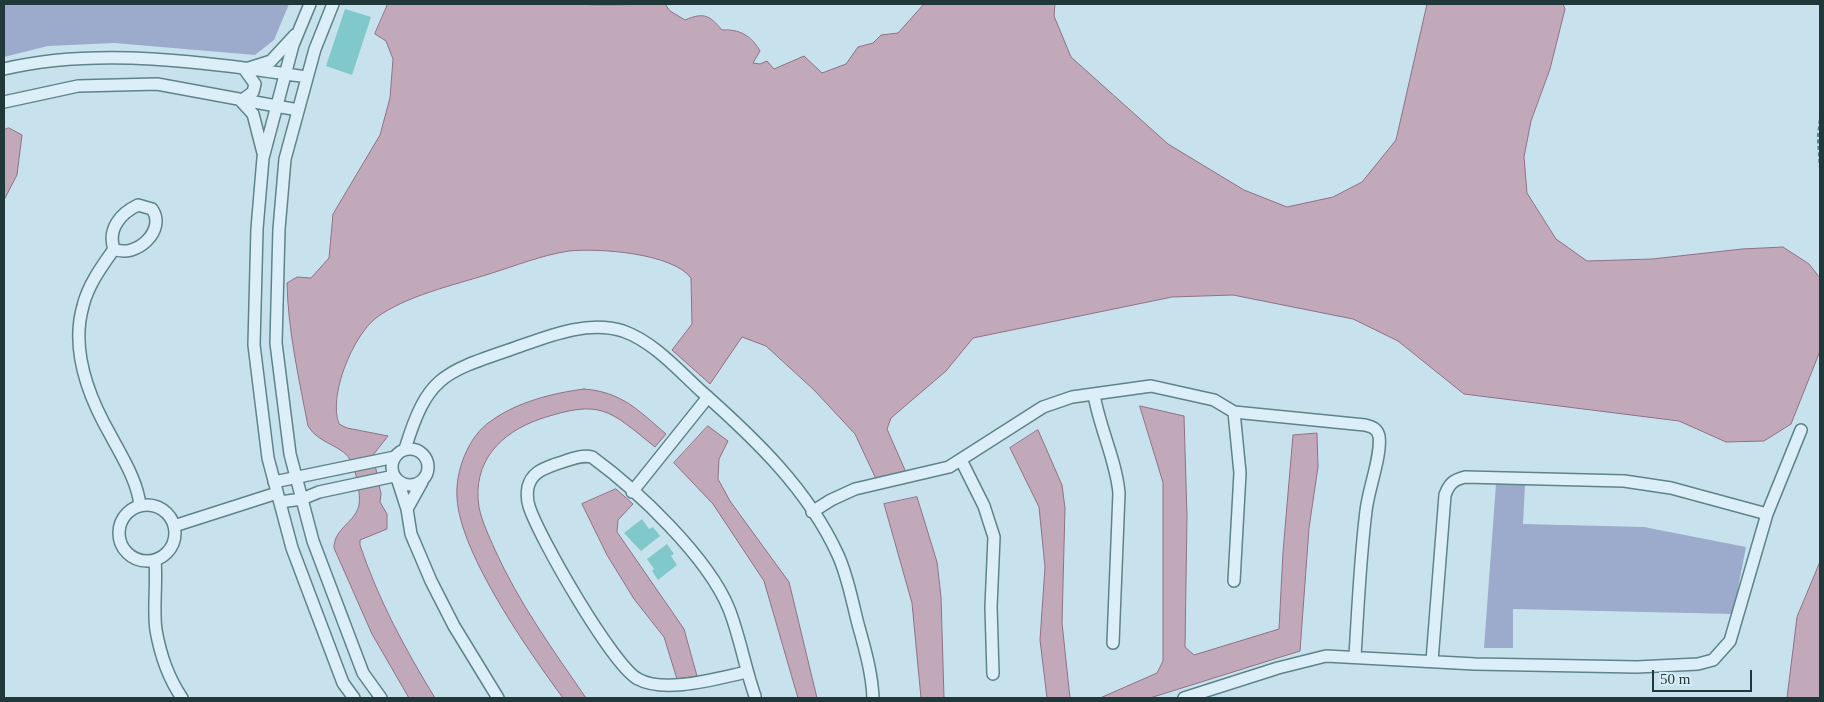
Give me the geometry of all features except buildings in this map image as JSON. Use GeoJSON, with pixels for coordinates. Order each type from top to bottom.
{"type":"FeatureCollection","features":[{"type":"Feature","properties":{"kind":"street"},"geometry":{"type":"LineString","coordinates":[[310,4],[299,30],[264,156],[257,229],[254,345],[268,458],[292,548],[343,683],[354,698]]}},
{"type":"Feature","properties":{"kind":"street"},"geometry":{"type":"LineString","coordinates":[[333,4],[315,49],[284,169],[279,229],[276,343],[292,461],[302,499],[336,604],[363,673],[381,698]]}},
{"type":"Feature","properties":{"kind":"street"},"geometry":{"type":"LineString","coordinates":[[245,70],[271,61],[299,30]]}},
{"type":"Feature","properties":{"kind":"street"},"geometry":{"type":"LineString","coordinates":[[4,69],[91,58],[161,59],[307,77]]}},
{"type":"Feature","properties":{"kind":"street"},"geometry":{"type":"LineString","coordinates":[[241,101],[252,92],[255,84],[245,70]]}},
{"type":"Feature","properties":{"kind":"street"},"geometry":{"type":"LineString","coordinates":[[4,102],[78,86],[157,84],[298,110]]}},
{"type":"Feature","properties":{"kind":"street"},"geometry":{"type":"LineString","coordinates":[[241,101],[253,114],[264,156]]}},
{"type":"Feature","properties":{"kind":"street"},"geometry":{"type":"LineString","coordinates":[[114,249],[130,252],[142,245],[157,222],[157,215],[152,209],[138,205],[123,215],[113,230],[111,237],[114,249],[95,278],[83,306],[79,334],[81,363],[90,394],[130,474],[140,506]]}},
{"type":"Feature","properties":{"kind":"street"},"geometry":{"type":"LineString","coordinates":[[405,450],[414,419],[422,403],[437,383],[449,373],[466,364],[546,337],[583,328],[622,331],[638,338],[659,353],[754,439],[783,470],[831,541],[844,571],[867,656],[873,698]]}},
{"type":"Feature","properties":{"kind":"street"},"geometry":{"type":"LineString","coordinates":[[812,512],[831,500],[878,482],[922,474],[949,466],[1043,407],[1072,397],[1094,396],[1133,387],[1151,386],[1214,400],[1234,412],[1365,425],[1374,428],[1378,434],[1378,456],[1365,512],[1354,656]]}},
{"type":"Feature","properties":{"kind":"street"},"geometry":{"type":"LineString","coordinates":[[1094,396],[1098,418],[1117,475],[1119,493],[1112,621],[1113,643]]}},
{"type":"Feature","properties":{"kind":"street"},"geometry":{"type":"LineString","coordinates":[[632,492],[708,397]]}},
{"type":"Feature","properties":{"kind":"street"},"geometry":{"type":"LineString","coordinates":[[1234,412],[1240,473],[1234,581]]}},
{"type":"Feature","properties":{"kind":"street"},"geometry":{"type":"LineString","coordinates":[[1184,698],[1301,661],[1326,656],[1637,667],[1698,664],[1713,660],[1730,641],[1736,627],[1767,514],[1800,430]]}},
{"type":"Feature","properties":{"kind":"street"},"geometry":{"type":"LineString","coordinates":[[408,509],[428,471],[429,465],[410,432]]}},
{"type":"Feature","properties":{"kind":"street"},"geometry":{"type":"LineString","coordinates":[[174,526],[277,492],[296,477],[395,457],[405,450],[412,449],[423,454]]}},
{"type":"Feature","properties":{"kind":"street"},"geometry":{"type":"LineString","coordinates":[[747,672],[699,683],[675,685],[646,682],[638,679],[628,671],[587,616],[529,507],[527,496],[532,478],[538,470],[586,456],[600,463],[671,526],[700,562],[728,608],[755,696]]}},
{"type":"Feature","properties":{"kind":"street"},"geometry":{"type":"LineString","coordinates":[[395,457],[392,463],[408,509],[410,534],[454,626],[498,698]]}},
{"type":"Feature","properties":{"kind":"street"},"geometry":{"type":"LineString","coordinates":[[960,460],[984,506],[994,537],[991,607],[993,674]]}},
{"type":"Feature","properties":{"kind":"street"},"geometry":{"type":"LineString","coordinates":[[292,461],[318,472]]}},
{"type":"Feature","properties":{"kind":"street"},"geometry":{"type":"LineString","coordinates":[[1432,661],[1445,495],[1449,485],[1456,479],[1465,477],[1624,481],[1671,488],[1767,514]]}},
{"type":"Feature","properties":{"kind":"street"},"geometry":{"type":"LineString","coordinates":[[277,492],[302,499],[319,492],[381,479],[396,478],[410,486],[422,482]]}},
{"type":"Feature","properties":{"kind":"street"},"geometry":{"type":"LineString","coordinates":[[308,519],[319,492]]}},
{"type":"Feature","properties":{"kind":"street"},"geometry":{"type":"LineString","coordinates":[[147,505],[161,509],[171,519],[174,526],[174,540],[171,547],[167,553],[154,560],[140,561],[133,558],[123,548],[120,541],[119,534],[123,519],[133,509],[140,506],[147,505]]}},
{"type":"Feature","properties":{"kind":"street"},"geometry":{"type":"LineString","coordinates":[[154,560],[157,584],[156,629],[166,666],[182,698]]}},
{"type":"Feature","properties":{"kind":"path"},"geometry":{"type":"LineString","coordinates":[[1820,120],[1818,137],[1820,167]]}},
{"type":"Feature","properties":{"kind":"shaded area"},"geometry":{"type":"Polygon","coordinates":[[[4,4],[289,4],[274,40],[255,55],[114,43],[48,46],[4,57],[4,4]]]}},
{"type":"Feature","properties":{"kind":"shaded area"},"geometry":{"type":"Polygon","coordinates":[[[388,4],[665,4],[670,11],[685,20],[697,16],[706,16],[722,30],[739,32],[749,37],[760,51],[753,63],[760,64],[767,61],[774,69],[804,56],[822,73],[846,64],[858,47],[873,43],[881,35],[898,33],[924,4],[1055,4],[1054,16],[1071,57],[1168,144],[1244,190],[1287,207],[1333,197],[1362,182],[1396,140],[1427,4],[1563,4],[1565,9],[1550,69],[1531,121],[1524,157],[1527,193],[1556,239],[1587,261],[1652,259],[1742,249],[1783,247],[1809,264],[1820,278],[1820,351],[1791,424],[1764,441],[1726,442],[1679,421],[1464,394],[1398,341],[1353,319],[1233,295],[1172,297],[973,338],[946,371],[891,418],[887,429],[908,477],[877,481],[855,434],[814,390],[766,346],[742,337],[710,384],[672,350],[692,324],[691,278],[682,270],[668,263],[634,254],[582,250],[549,255],[415,297],[388,310],[376,318],[359,338],[351,352],[340,382],[336,412],[339,424],[347,428],[388,436],[373,455],[381,494],[380,502],[387,514],[387,529],[360,540],[360,545],[375,585],[393,623],[435,698],[409,698],[372,634],[334,548],[337,535],[357,511],[359,505],[358,484],[354,467],[349,457],[319,437],[308,426],[292,337],[287,283],[297,277],[311,278],[329,258],[333,214],[380,135],[390,98],[393,59],[386,41],[375,34],[388,4]]]}},
{"type":"Feature","properties":{"kind":"shaded area"},"geometry":{"type":"Polygon","coordinates":[[[9,128],[22,135],[17,175],[4,200],[4,130],[9,128]]]}},
{"type":"Feature","properties":{"kind":"shaded area"},"geometry":{"type":"Polygon","coordinates":[[[584,389],[619,398],[638,410],[666,434],[655,447],[614,416],[603,411],[591,409],[561,413],[540,419],[513,432],[492,451],[480,476],[478,491],[482,518],[504,570],[537,626],[586,698],[563,698],[516,630],[483,574],[470,547],[461,521],[457,488],[461,466],[470,445],[491,421],[501,414],[536,399],[584,389]]]}},
{"type":"Feature","properties":{"kind":"shaded area"},"geometry":{"type":"Polygon","coordinates":[[[1140,406],[1184,416],[1187,516],[1185,647],[1194,655],[1279,629],[1283,552],[1293,435],[1317,433],[1318,467],[1309,528],[1300,651],[1150,698],[1100,698],[1157,673],[1163,661],[1163,483],[1140,406]]]}},
{"type":"Feature","properties":{"kind":"shaded area"},"geometry":{"type":"Polygon","coordinates":[[[708,426],[728,441],[719,459],[718,479],[730,501],[789,582],[817,698],[798,698],[764,581],[713,504],[674,463],[708,426]]]}},
{"type":"Feature","properties":{"kind":"shaded area"},"geometry":{"type":"Polygon","coordinates":[[[1038,430],[1062,485],[1065,508],[1062,623],[1070,698],[1047,698],[1040,640],[1045,567],[1039,507],[1010,448],[1038,430]]]}},
{"type":"Feature","properties":{"kind":"shaded area"},"geometry":{"type":"Polygon","coordinates":[[[1496,484],[1525,485],[1523,524],[1644,527],[1746,547],[1733,614],[1513,609],[1513,648],[1484,648],[1496,484]]]}},
{"type":"Feature","properties":{"kind":"shaded area"},"geometry":{"type":"Polygon","coordinates":[[[616,489],[633,504],[618,520],[617,532],[684,629],[697,676],[677,679],[664,637],[634,599],[607,555],[582,504],[616,489]]]}},
{"type":"Feature","properties":{"kind":"shaded area"},"geometry":{"type":"Polygon","coordinates":[[[917,497],[937,562],[941,597],[944,698],[921,698],[912,603],[884,504],[917,497]]]}},
{"type":"Feature","properties":{"kind":"shaded area"},"geometry":{"type":"Polygon","coordinates":[[[1820,562],[1820,698],[1787,698],[1797,617],[1820,562]]]}}]}
